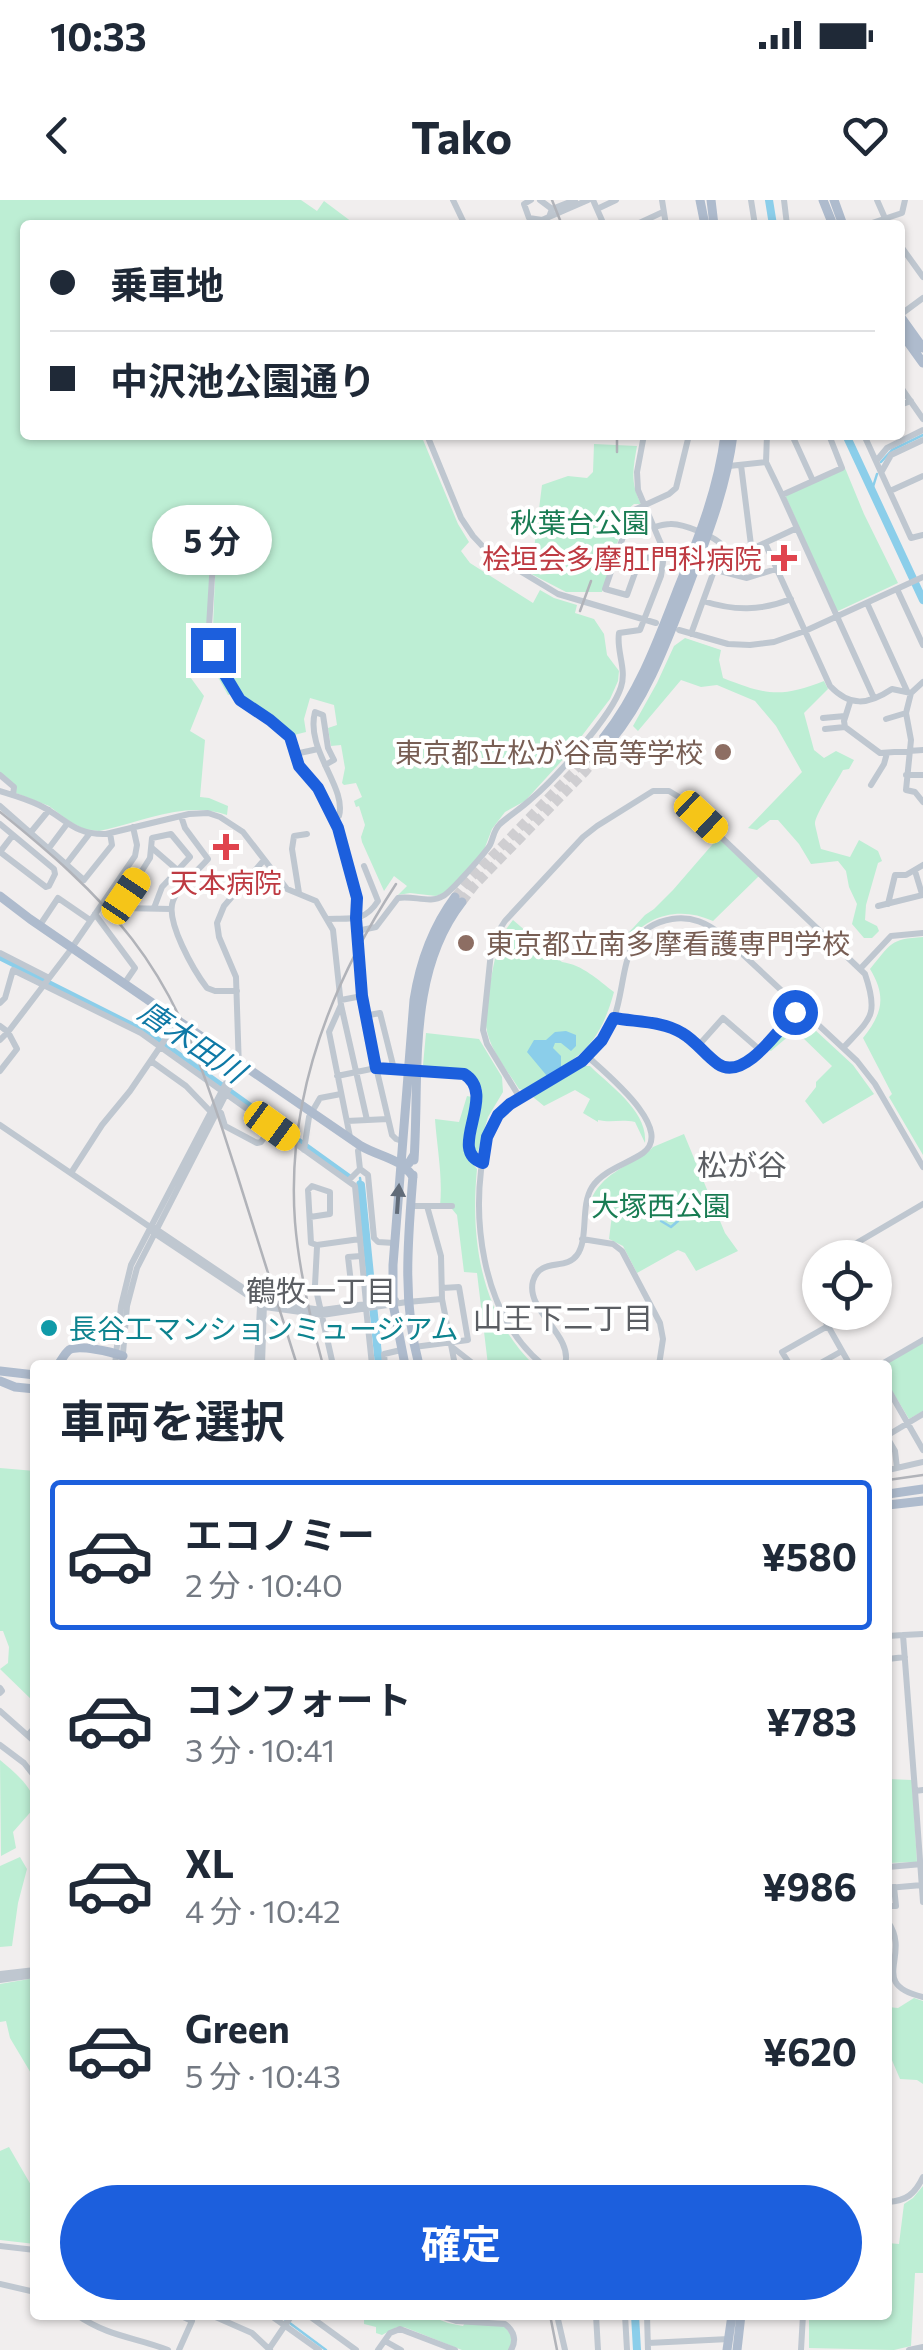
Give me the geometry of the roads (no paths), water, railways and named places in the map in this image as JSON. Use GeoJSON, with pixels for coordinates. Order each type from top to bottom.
{"type":"FeatureCollection","features":[{"type":"Feature","properties":{"kind":"main road"},"geometry":{"type":"LineString","coordinates":[[905,322],[921,342]]}},
{"type":"Feature","properties":{"kind":"main road"},"geometry":{"type":"LineString","coordinates":[[905,338],[923,363]]}},
{"type":"Feature","properties":{"kind":"main road"},"geometry":{"type":"LineString","coordinates":[[704,534],[724,440]]}},
{"type":"Feature","properties":{"kind":"main road"},"geometry":{"type":"LineString","coordinates":[[607,739],[644,674],[704,534],[729,466],[732,440]]}},
{"type":"Feature","properties":{"kind":"main road"},"geometry":{"type":"LineString","coordinates":[[0,899],[237,1065]]}},
{"type":"Feature","properties":{"kind":"main road"},"geometry":{"type":"LineString","coordinates":[[0,899],[175,1025],[350,1139],[401,1165],[412,1177]]}},
{"type":"Feature","properties":{"kind":"main road"},"geometry":{"type":"LineString","coordinates":[[404,1360],[393,1302],[394,1243],[417,1015],[436,946],[459,900]]}},
{"type":"Feature","properties":{"kind":"main road"},"geometry":{"type":"LineString","coordinates":[[413,1070],[414,1154],[406,1267],[407,1302],[418,1360]]}},
{"type":"Feature","properties":{"kind":"main road"},"geometry":{"type":"LineString","coordinates":[[310,1114],[379,1162],[401,1165],[414,1154]]}},
{"type":"Feature","properties":{"kind":"main road"},"geometry":{"type":"LineString","coordinates":[[61,1360],[74,1348],[119,1359]]}},
{"type":"Feature","properties":{"kind":"main road"},"geometry":{"type":"LineString","coordinates":[[68,1360],[76,1352],[119,1359]]}},
{"type":"Feature","properties":{"kind":"main road"},"geometry":{"type":"LineString","coordinates":[[0,1370],[30,1373]]}},
{"type":"Feature","properties":{"kind":"main road"},"geometry":{"type":"LineString","coordinates":[[0,1380],[30,1386]]}},
{"type":"Feature","properties":{"kind":"main road"},"geometry":{"type":"LineString","coordinates":[[892,1498],[923,1491]]}},
{"type":"Feature","properties":{"kind":"main road"},"geometry":{"type":"LineString","coordinates":[[892,1498],[923,1491]]}},
{"type":"Feature","properties":{"kind":"main road"},"geometry":{"type":"LineString","coordinates":[[892,1498],[911,1492]]}},
{"type":"Feature","properties":{"kind":"main road"},"geometry":{"type":"LineString","coordinates":[[728,2345],[731,2320]]}},
{"type":"Feature","properties":{"kind":"main road"},"geometry":{"type":"LineString","coordinates":[[737,2350],[740,2320]]}},
{"type":"Feature","properties":{"kind":"street"},"geometry":{"type":"LineString","coordinates":[[531,200],[524,206],[530,220],[542,220],[569,202],[590,200],[602,220]]}},
{"type":"Feature","properties":{"kind":"street"},"geometry":{"type":"LineString","coordinates":[[540,200],[551,213]]}},
{"type":"Feature","properties":{"kind":"street"},"geometry":{"type":"LineString","coordinates":[[597,209],[616,200]]}},
{"type":"Feature","properties":{"kind":"street"},"geometry":{"type":"LineString","coordinates":[[662,200],[665,220]]}},
{"type":"Feature","properties":{"kind":"street"},"geometry":{"type":"LineString","coordinates":[[890,220],[902,213],[905,200]]}},
{"type":"Feature","properties":{"kind":"street"},"geometry":{"type":"LineString","coordinates":[[646,220],[664,212]]}},
{"type":"Feature","properties":{"kind":"street"},"geometry":{"type":"LineString","coordinates":[[905,252],[923,277]]}},
{"type":"Feature","properties":{"kind":"street"},"geometry":{"type":"LineString","coordinates":[[905,393],[923,419]]}},
{"type":"Feature","properties":{"kind":"street"},"geometry":{"type":"LineString","coordinates":[[905,403],[911,401]]}},
{"type":"Feature","properties":{"kind":"street"},"geometry":{"type":"LineString","coordinates":[[429,440],[461,518],[486,551],[563,596],[656,623]]}},
{"type":"Feature","properties":{"kind":"street"},"geometry":{"type":"LineString","coordinates":[[357,931],[376,927],[401,897],[436,899],[447,894],[486,850],[497,827],[540,791],[605,717],[622,684],[617,638],[619,634],[639,631],[661,576],[663,555],[636,481],[643,440]]}},
{"type":"Feature","properties":{"kind":"street"},"geometry":{"type":"LineString","coordinates":[[663,555],[640,559],[627,595],[605,588],[631,513],[676,488],[687,440]]}},
{"type":"Feature","properties":{"kind":"street"},"geometry":{"type":"LineString","coordinates":[[767,440],[766,462],[874,698]]}},
{"type":"Feature","properties":{"kind":"street"},"geometry":{"type":"LineString","coordinates":[[794,440],[813,481]]}},
{"type":"Feature","properties":{"kind":"street"},"geometry":{"type":"LineString","coordinates":[[782,494],[842,468],[831,440]]}},
{"type":"Feature","properties":{"kind":"street"},"geometry":{"type":"LineString","coordinates":[[866,440],[911,538],[923,535]]}},
{"type":"Feature","properties":{"kind":"street"},"geometry":{"type":"LineString","coordinates":[[877,461],[886,448],[902,440]]}},
{"type":"Feature","properties":{"kind":"street"},"geometry":{"type":"LineString","coordinates":[[882,472],[891,455],[923,440]]}},
{"type":"Feature","properties":{"kind":"street"},"geometry":{"type":"LineString","coordinates":[[729,466],[766,462]]}},
{"type":"Feature","properties":{"kind":"street"},"geometry":{"type":"LineString","coordinates":[[741,465],[751,546],[797,528]]}},
{"type":"Feature","properties":{"kind":"street"},"geometry":{"type":"LineString","coordinates":[[890,491],[923,477]]}},
{"type":"Feature","properties":{"kind":"street"},"geometry":{"type":"LineString","coordinates":[[654,527],[673,524],[718,540],[723,546],[691,634]]}},
{"type":"Feature","properties":{"kind":"street"},"geometry":{"type":"LineString","coordinates":[[765,543],[830,686],[841,698],[850,702],[874,698],[892,689],[909,692],[923,682]]}},
{"type":"Feature","properties":{"kind":"street"},"geometry":{"type":"LineString","coordinates":[[214,544],[210,627],[215,656],[240,700],[287,733],[299,766],[318,788],[334,819],[357,898],[364,1016],[392,1135],[402,1141]]}},
{"type":"Feature","properties":{"kind":"street"},"geometry":{"type":"LineString","coordinates":[[716,570],[747,578],[776,569]]}},
{"type":"Feature","properties":{"kind":"street"},"geometry":{"type":"LineString","coordinates":[[679,630],[716,642],[774,642],[923,577]]}},
{"type":"Feature","properties":{"kind":"street"},"geometry":{"type":"LineString","coordinates":[[900,587],[923,645]]}},
{"type":"Feature","properties":{"kind":"street"},"geometry":{"type":"LineString","coordinates":[[704,601],[728,608],[757,609],[791,599]]}},
{"type":"Feature","properties":{"kind":"street"},"geometry":{"type":"LineString","coordinates":[[867,602],[909,692],[906,713],[911,736],[906,790],[916,792],[923,802]]}},
{"type":"Feature","properties":{"kind":"street"},"geometry":{"type":"LineString","coordinates":[[845,727],[850,702]]}},
{"type":"Feature","properties":{"kind":"street"},"geometry":{"type":"LineString","coordinates":[[325,765],[334,760],[323,715],[316,712],[313,718],[318,749],[342,805],[334,819]]}},
{"type":"Feature","properties":{"kind":"street"},"geometry":{"type":"LineString","coordinates":[[886,719],[906,713]]}},
{"type":"Feature","properties":{"kind":"street"},"geometry":{"type":"LineString","coordinates":[[823,718],[845,716]]}},
{"type":"Feature","properties":{"kind":"street"},"geometry":{"type":"LineString","coordinates":[[825,729],[845,727],[880,753],[923,750]]}},
{"type":"Feature","properties":{"kind":"street"},"geometry":{"type":"LineString","coordinates":[[295,754],[318,749]]}},
{"type":"Feature","properties":{"kind":"street"},"geometry":{"type":"LineString","coordinates":[[871,785],[887,753]]}},
{"type":"Feature","properties":{"kind":"street"},"geometry":{"type":"LineString","coordinates":[[0,775],[14,787],[13,795]]}},
{"type":"Feature","properties":{"kind":"street"},"geometry":{"type":"LineString","coordinates":[[906,775],[923,775]]}},
{"type":"Feature","properties":{"kind":"street"},"geometry":{"type":"LineString","coordinates":[[0,791],[49,810],[90,834],[200,813],[224,818],[243,832],[284,886],[316,901],[332,930],[341,1002],[367,1120]]}},
{"type":"Feature","properties":{"kind":"street"},"geometry":{"type":"LineString","coordinates":[[520,1098],[487,1044],[483,1030],[496,935],[583,836],[653,792],[669,791],[679,797],[860,968],[867,980],[873,1011],[844,1047]]}},
{"type":"Feature","properties":{"kind":"street"},"geometry":{"type":"LineString","coordinates":[[0,806],[84,880],[112,845],[110,833]]}},
{"type":"Feature","properties":{"kind":"street"},"geometry":{"type":"LineString","coordinates":[[30,832],[49,810]]}},
{"type":"Feature","properties":{"kind":"street"},"geometry":{"type":"LineString","coordinates":[[180,816],[208,858],[174,898],[174,927],[203,983],[215,991],[237,991]]}},
{"type":"Feature","properties":{"kind":"street"},"geometry":{"type":"LineString","coordinates":[[0,824],[54,869],[50,886],[46,887],[0,852],[13,835]]}},
{"type":"Feature","properties":{"kind":"street"},"geometry":{"type":"LineString","coordinates":[[49,848],[68,824]]}},
{"type":"Feature","properties":{"kind":"street"},"geometry":{"type":"LineString","coordinates":[[0,1040],[47,982],[137,852],[133,827]]}},
{"type":"Feature","properties":{"kind":"street"},"geometry":{"type":"LineString","coordinates":[[299,893],[292,849],[294,836],[306,832]]}},
{"type":"Feature","properties":{"kind":"street"},"geometry":{"type":"LineString","coordinates":[[67,863],[90,834]]}},
{"type":"Feature","properties":{"kind":"street"},"geometry":{"type":"LineString","coordinates":[[154,908],[158,893],[190,857],[171,834],[152,838],[148,863],[122,908],[171,909]]}},
{"type":"Feature","properties":{"kind":"street"},"geometry":{"type":"LineString","coordinates":[[152,848],[188,880]]}},
{"type":"Feature","properties":{"kind":"street"},"geometry":{"type":"LineString","coordinates":[[119,1359],[121,1306],[127,1275],[237,1065],[237,991],[234,971],[218,932],[218,919],[224,906],[264,860]]}},
{"type":"Feature","properties":{"kind":"street"},"geometry":{"type":"LineString","coordinates":[[326,919],[360,918],[371,912],[378,901],[364,866]]}},
{"type":"Feature","properties":{"kind":"street"},"geometry":{"type":"LineString","coordinates":[[878,906],[888,904],[922,894],[919,868],[894,875],[888,904]]}},
{"type":"Feature","properties":{"kind":"street"},"geometry":{"type":"LineString","coordinates":[[40,926],[58,898],[92,917],[136,968],[124,984]]}},
{"type":"Feature","properties":{"kind":"street"},"geometry":{"type":"LineString","coordinates":[[536,1360],[509,1328],[493,1295],[480,1210],[485,1146],[491,1126],[502,1110],[587,1056],[602,1040],[614,1018],[624,966],[635,942],[650,928],[677,918],[699,921],[716,930],[844,1047],[875,1084],[923,1166]]}},
{"type":"Feature","properties":{"kind":"street"},"geometry":{"type":"LineString","coordinates":[[860,968],[892,936],[923,933]]}},
{"type":"Feature","properties":{"kind":"street"},"geometry":{"type":"LineString","coordinates":[[0,953],[162,1044],[355,1186],[363,1274],[371,1305],[372,1360]]}},
{"type":"Feature","properties":{"kind":"street"},"geometry":{"type":"LineString","coordinates":[[0,1004],[13,970],[47,982]]}},
{"type":"Feature","properties":{"kind":"street"},"geometry":{"type":"LineString","coordinates":[[341,1002],[362,996]]}},
{"type":"Feature","properties":{"kind":"street"},"geometry":{"type":"LineString","coordinates":[[341,1002],[329,1032],[350,1139]]}},
{"type":"Feature","properties":{"kind":"street"},"geometry":{"type":"LineString","coordinates":[[614,1018],[673,1028],[718,1064],[730,1068],[746,1064],[800,1006]]}},
{"type":"Feature","properties":{"kind":"street"},"geometry":{"type":"LineString","coordinates":[[364,1016],[380,1013],[394,1069]]}},
{"type":"Feature","properties":{"kind":"street"},"geometry":{"type":"LineString","coordinates":[[698,1046],[723,1018],[760,1050]]}},
{"type":"Feature","properties":{"kind":"street"},"geometry":{"type":"LineString","coordinates":[[71,1173],[175,1025]]}},
{"type":"Feature","properties":{"kind":"street"},"geometry":{"type":"LineString","coordinates":[[0,1026],[17,1049],[0,1071]]}},
{"type":"Feature","properties":{"kind":"street"},"geometry":{"type":"LineString","coordinates":[[566,1360],[565,1348],[536,1301],[532,1284],[538,1271],[546,1266],[577,1256],[593,1186],[645,1152],[652,1136],[640,1108],[587,1056]]}},
{"type":"Feature","properties":{"kind":"street"},"geometry":{"type":"LineString","coordinates":[[151,1061],[220,1113],[224,1126],[257,1143],[272,1126]]}},
{"type":"Feature","properties":{"kind":"street"},"geometry":{"type":"LineString","coordinates":[[337,1076],[376,1068],[464,1074],[478,1092],[469,1149],[475,1161],[483,1163]]}},
{"type":"Feature","properties":{"kind":"street"},"geometry":{"type":"LineString","coordinates":[[305,1146],[310,1114],[320,1098],[341,1094]]}},
{"type":"Feature","properties":{"kind":"street"},"geometry":{"type":"LineString","coordinates":[[348,1121],[388,1119]]}},
{"type":"Feature","properties":{"kind":"street"},"geometry":{"type":"LineString","coordinates":[[0,1125],[263,1305],[322,1310],[442,1299]]}},
{"type":"Feature","properties":{"kind":"street"},"geometry":{"type":"LineString","coordinates":[[358,1151],[360,1170]]}},
{"type":"Feature","properties":{"kind":"street"},"geometry":{"type":"LineString","coordinates":[[348,1182],[360,1170]]}},
{"type":"Feature","properties":{"kind":"street"},"geometry":{"type":"LineString","coordinates":[[360,1170],[368,1175],[374,1238],[394,1243]]}},
{"type":"Feature","properties":{"kind":"street"},"geometry":{"type":"LineString","coordinates":[[310,1217],[330,1214],[330,1192],[312,1186],[308,1190],[311,1242],[318,1245],[360,1240]]}},
{"type":"Feature","properties":{"kind":"street"},"geometry":{"type":"LineString","coordinates":[[861,1240],[923,1204]]}},
{"type":"Feature","properties":{"kind":"street"},"geometry":{"type":"LineString","coordinates":[[411,1206],[452,1206]]}},
{"type":"Feature","properties":{"kind":"street"},"geometry":{"type":"LineString","coordinates":[[427,1206],[441,1256],[442,1299],[454,1360]]}},
{"type":"Feature","properties":{"kind":"street"},"geometry":{"type":"LineString","coordinates":[[582,1239],[613,1244],[622,1251],[660,1322],[659,1360]]}},
{"type":"Feature","properties":{"kind":"street"},"geometry":{"type":"LineString","coordinates":[[318,1245],[315,1285],[332,1360]]}},
{"type":"Feature","properties":{"kind":"street"},"geometry":{"type":"LineString","coordinates":[[361,1256],[348,1257],[350,1279],[363,1274]]}},
{"type":"Feature","properties":{"kind":"street"},"geometry":{"type":"LineString","coordinates":[[414,1347],[468,1340],[460,1287],[442,1288]]}},
{"type":"Feature","properties":{"kind":"street"},"geometry":{"type":"LineString","coordinates":[[260,1360],[263,1305]]}},
{"type":"Feature","properties":{"kind":"street"},"geometry":{"type":"LineString","coordinates":[[787,1360],[782,1352],[821,1330]]}},
{"type":"Feature","properties":{"kind":"street"},"geometry":{"type":"LineString","coordinates":[[830,1330],[847,1360]]}},
{"type":"Feature","properties":{"kind":"street"},"geometry":{"type":"LineString","coordinates":[[889,1360],[923,1340]]}},
{"type":"Feature","properties":{"kind":"street"},"geometry":{"type":"LineString","coordinates":[[449,1343],[468,1360]]}},
{"type":"Feature","properties":{"kind":"street"},"geometry":{"type":"LineString","coordinates":[[385,1360],[384,1354],[401,1350]]}},
{"type":"Feature","properties":{"kind":"street"},"geometry":{"type":"LineString","coordinates":[[826,1360],[842,1351]]}},
{"type":"Feature","properties":{"kind":"street"},"geometry":{"type":"LineString","coordinates":[[892,1396],[923,1450]]}},
{"type":"Feature","properties":{"kind":"street"},"geometry":{"type":"LineString","coordinates":[[892,1434],[923,1414]]}},
{"type":"Feature","properties":{"kind":"street"},"geometry":{"type":"LineString","coordinates":[[892,1446],[898,1468]]}},
{"type":"Feature","properties":{"kind":"street"},"geometry":{"type":"LineString","coordinates":[[892,1469],[923,1462]]}},
{"type":"Feature","properties":{"kind":"street"},"geometry":{"type":"LineString","coordinates":[[892,1636],[923,1634]]}},
{"type":"Feature","properties":{"kind":"street"},"geometry":{"type":"LineString","coordinates":[[903,1635],[919,1790],[923,1902]]}},
{"type":"Feature","properties":{"kind":"street"},"geometry":{"type":"LineString","coordinates":[[892,1658],[905,1657]]}},
{"type":"Feature","properties":{"kind":"street"},"geometry":{"type":"LineString","coordinates":[[0,1711],[28,1735]]}},
{"type":"Feature","properties":{"kind":"street"},"geometry":{"type":"LineString","coordinates":[[0,1744],[30,1770]]}},
{"type":"Feature","properties":{"kind":"street"},"geometry":{"type":"LineString","coordinates":[[892,1867],[922,1864]]}},
{"type":"Feature","properties":{"kind":"street"},"geometry":{"type":"LineString","coordinates":[[892,1887],[922,1885]]}},
{"type":"Feature","properties":{"kind":"street"},"geometry":{"type":"LineString","coordinates":[[892,1928],[897,1942],[893,1973],[896,1985],[923,1997]]}},
{"type":"Feature","properties":{"kind":"street"},"geometry":{"type":"LineString","coordinates":[[0,1977],[30,1973]]}},
{"type":"Feature","properties":{"kind":"street"},"geometry":{"type":"LineString","coordinates":[[892,2201],[910,2196],[923,2177]]}},
{"type":"Feature","properties":{"kind":"street"},"geometry":{"type":"LineString","coordinates":[[0,2246],[30,2249]]}},
{"type":"Feature","properties":{"kind":"street"},"geometry":{"type":"LineString","coordinates":[[0,2284],[30,2291]]}},
{"type":"Feature","properties":{"kind":"street"},"geometry":{"type":"LineString","coordinates":[[85,2320],[98,2328],[168,2350]]}},
{"type":"Feature","properties":{"kind":"street"},"geometry":{"type":"LineString","coordinates":[[179,2350],[192,2320]]}},
{"type":"Feature","properties":{"kind":"street"},"geometry":{"type":"LineString","coordinates":[[222,2320],[252,2334],[269,2350],[288,2321],[319,2350]]}},
{"type":"Feature","properties":{"kind":"street"},"geometry":{"type":"LineString","coordinates":[[315,2320],[356,2350]]}},
{"type":"Feature","properties":{"kind":"street"},"geometry":{"type":"LineString","coordinates":[[453,2320],[498,2323],[510,2328],[515,2342],[513,2350]]}},
{"type":"Feature","properties":{"kind":"street"},"geometry":{"type":"LineString","coordinates":[[559,2320],[565,2350]]}},
{"type":"Feature","properties":{"kind":"street"},"geometry":{"type":"LineString","coordinates":[[596,2320],[598,2350]]}},
{"type":"Feature","properties":{"kind":"street"},"geometry":{"type":"LineString","coordinates":[[625,2320],[627,2350]]}},
{"type":"Feature","properties":{"kind":"street"},"geometry":{"type":"LineString","coordinates":[[646,2320],[648,2346],[728,2345]]}},
{"type":"Feature","properties":{"kind":"street"},"geometry":{"type":"LineString","coordinates":[[801,2350],[802,2320]]}},
{"type":"Feature","properties":{"kind":"street"},"geometry":{"type":"LineString","coordinates":[[378,2350],[394,2330],[405,2329],[456,2350]]}},
{"type":"Feature","properties":{"kind":"street"},"geometry":{"type":"LineString","coordinates":[[384,2340],[401,2350]]}},
{"type":"Feature","properties":{"kind":"street"},"geometry":{"type":"LineString","coordinates":[[909,2350],[923,2347]]}},
{"type":"Feature","properties":{"kind":"water"},"geometry":{"type":"Polygon","coordinates":[[[555,1032],[576,1035],[576,1046],[571,1051],[555,1043],[553,1048],[561,1056],[561,1067],[547,1076],[527,1052],[534,1040],[546,1040],[555,1032]]]}},
{"type":"Feature","properties":{"kind":"waterway"},"geometry":{"type":"LineString","coordinates":[[769,200],[772,220]]}},
{"type":"Feature","properties":{"kind":"waterway"},"geometry":{"type":"LineString","coordinates":[[881,462],[892,450],[923,435]]}},
{"type":"Feature","properties":{"kind":"waterway"},"geometry":{"type":"LineString","coordinates":[[848,440],[923,600]]}},
{"type":"Feature","properties":{"kind":"waterway"},"geometry":{"type":"LineString","coordinates":[[872,490],[877,474]]}},
{"type":"Feature","properties":{"kind":"waterway","name":"唐木田川"},"geometry":{"type":"LineString","coordinates":[[0,958],[151,1034],[350,1177]]}},
{"type":"Feature","properties":{"kind":"waterway"},"geometry":{"type":"LineString","coordinates":[[360,1178],[361,1185]]}},
{"type":"Feature","properties":{"kind":"waterway"},"geometry":{"type":"LineString","coordinates":[[361,1185],[378,1360]]}},
{"type":"Feature","properties":{"kind":"waterway"},"geometry":{"type":"LineString","coordinates":[[661,1221],[671,1227],[678,1221]]}},
{"type":"Feature","properties":{"kind":"waterway"},"geometry":{"type":"LineString","coordinates":[[286,2320],[326,2350]]}},
{"type":"Feature","properties":{"kind":"waterway"},"geometry":{"type":"LineString","coordinates":[[635,2320],[637,2350]]}},
{"type":"Feature","properties":{"kind":"tunnel"},"geometry":{"type":"LineString","coordinates":[[455,897],[604,737]]}},
{"type":"Feature","properties":{"kind":"tunnel"},"geometry":{"type":"LineString","coordinates":[[462,902],[610,742]]}},
{"type":"Feature","properties":{"kind":"railway"},"geometry":{"type":"LineString","coordinates":[[552,200],[560,220]]}},
{"type":"Feature","properties":{"kind":"railway"},"geometry":{"type":"LineString","coordinates":[[617,440],[617,452]]}},
{"type":"Feature","properties":{"kind":"railway"},"geometry":{"type":"LineString","coordinates":[[580,611],[591,581]]}},
{"type":"Feature","properties":{"kind":"railway"},"geometry":{"type":"LineString","coordinates":[[0,812],[102,904],[132,939],[167,993],[194,1049],[215,1107],[295,1360]]}},
{"type":"Feature","properties":{"kind":"railway"},"geometry":{"type":"LineString","coordinates":[[322,1360],[295,1222],[298,1132],[317,1045],[333,1003],[351,962],[396,884]]}},
{"type":"Feature","properties":{"kind":"railway"},"geometry":{"type":"LineString","coordinates":[[892,1479],[923,1475]]}},
{"type":"Feature","properties":{"kind":"railway"},"geometry":{"type":"LineString","coordinates":[[551,2320],[557,2350]]}},
{"type":"Feature","properties":{"kind":"place","name":"桧垣会多摩肛門科病院"},"geometry":{"type":"Point","coordinates":[784,558]}},
{"type":"Feature","properties":{"kind":"place","name":"東京都立松が谷高等学校"},"geometry":{"type":"Point","coordinates":[723,752]}},
{"type":"Feature","properties":{"kind":"place","name":"天本病院"},"geometry":{"type":"Point","coordinates":[226,847]}},
{"type":"Feature","properties":{"kind":"place","name":"東京都立南多摩看護専門学校"},"geometry":{"type":"Point","coordinates":[466,943]}},
{"type":"Feature","properties":{"kind":"place","name":"長谷工マンションミュージアム"},"geometry":{"type":"Point","coordinates":[49,1328]}},
{"type":"Feature","properties":{"kind":"district","name":"松が谷"},"geometry":{"type":"Point","coordinates":[742,1163]}},
{"type":"Feature","properties":{"kind":"district","name":"鶴牧一丁目"},"geometry":{"type":"Point","coordinates":[321,1289]}},
{"type":"Feature","properties":{"kind":"district","name":"山王下二丁目"},"geometry":{"type":"Point","coordinates":[563,1316]}},
{"type":"Feature","properties":{"kind":"park label","name":"秋葉台公園"},"geometry":{"type":"Point","coordinates":[580,522]}},
{"type":"Feature","properties":{"kind":"park label","name":"大塚西公園"},"geometry":{"type":"Point","coordinates":[661,1205]}}]}
